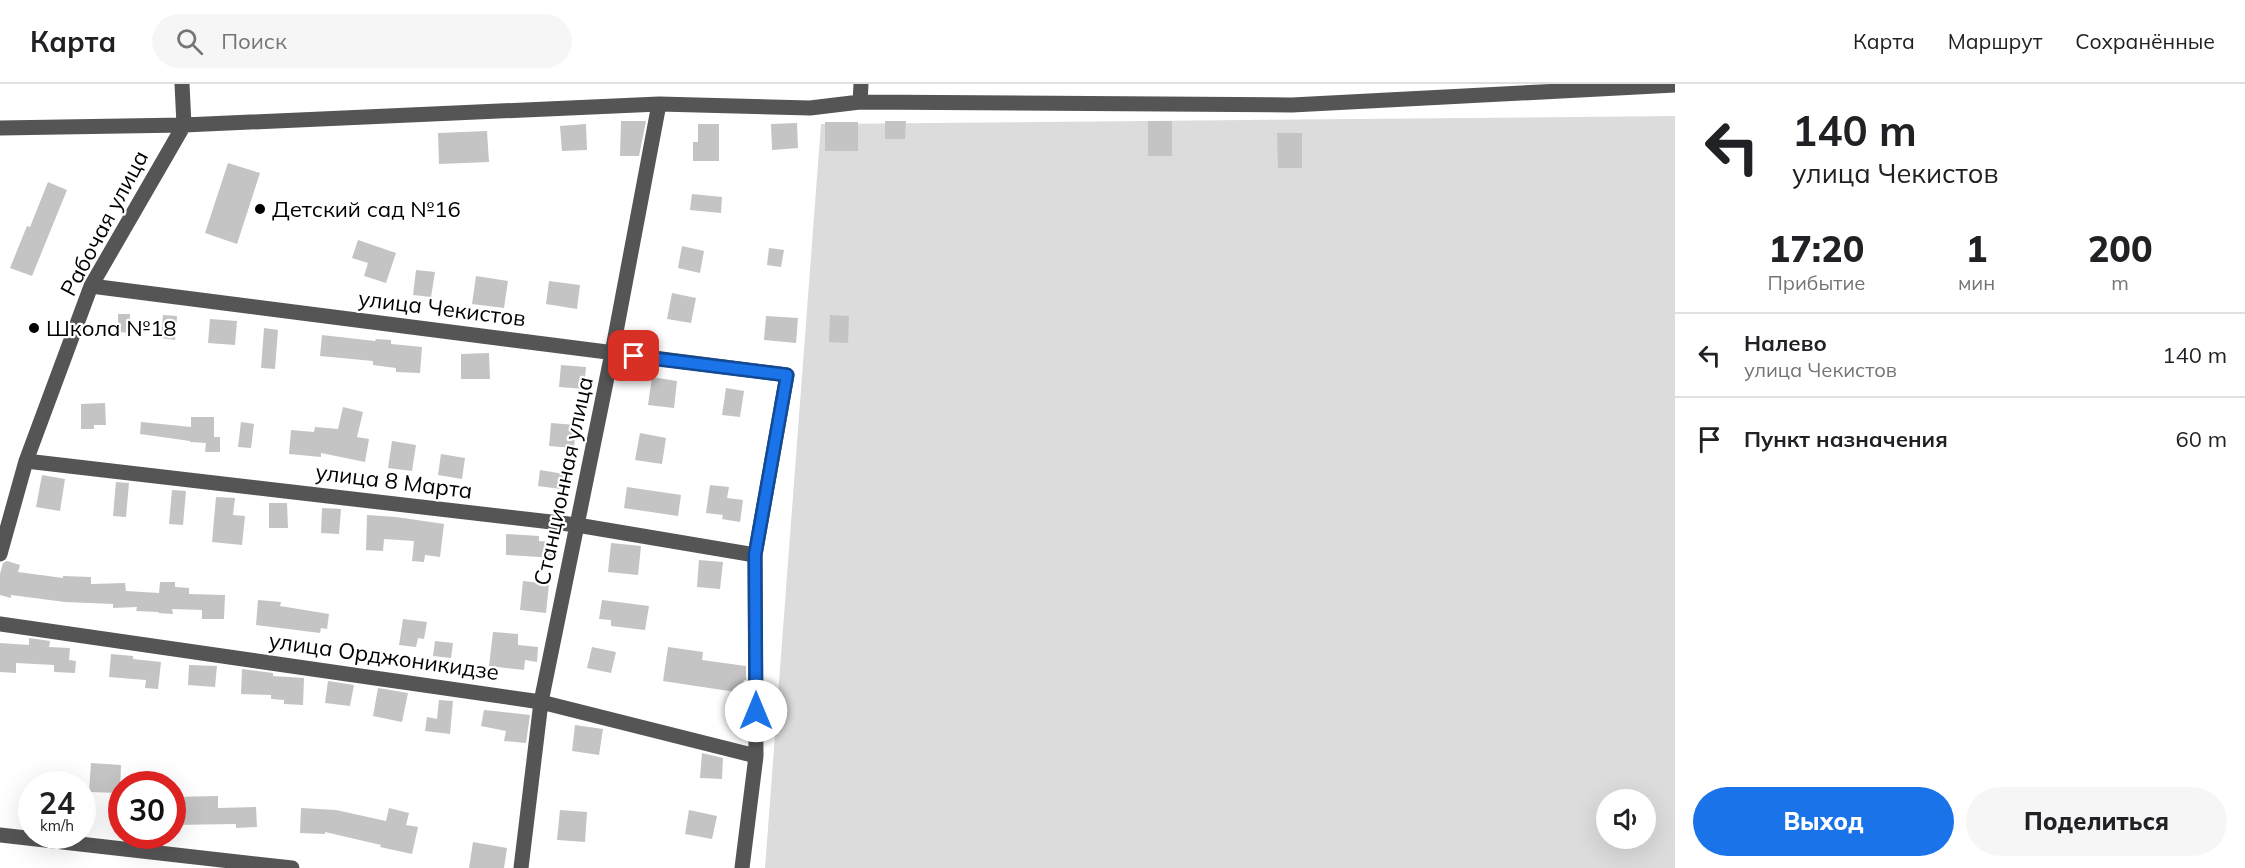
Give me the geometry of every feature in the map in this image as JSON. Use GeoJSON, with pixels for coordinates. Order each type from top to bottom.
{"type":"FeatureCollection","features":[{"type":"Feature","properties":{"kind":"street"},"geometry":{"type":"LineString","coordinates":[[182,84],[184,125]]}},
{"type":"Feature","properties":{"kind":"street"},"geometry":{"type":"LineString","coordinates":[[860,102],[861,84]]}},
{"type":"Feature","properties":{"kind":"street"},"geometry":{"type":"LineString","coordinates":[[0,128],[184,125],[659,104],[810,108],[860,102],[1292,105],[1675,85]]}},
{"type":"Feature","properties":{"kind":"street","name":"Станционная улица"},"geometry":{"type":"LineString","coordinates":[[521,868],[541,702],[612,353],[659,104]]}},
{"type":"Feature","properties":{"kind":"street","name":"Рабочая улица"},"geometry":{"type":"LineString","coordinates":[[0,554],[26,461],[91,286],[184,125]]}},
{"type":"Feature","properties":{"kind":"street","name":"улица Чекистов"},"geometry":{"type":"LineString","coordinates":[[91,286],[787,375],[755,555]]}},
{"type":"Feature","properties":{"kind":"street","name":"улица 8 Марта"},"geometry":{"type":"LineString","coordinates":[[26,461],[577,525],[755,555]]}},
{"type":"Feature","properties":{"kind":"street"},"geometry":{"type":"LineString","coordinates":[[742,868],[756,756],[755,555]]}},
{"type":"Feature","properties":{"kind":"street","name":"улица Орджоникидзе"},"geometry":{"type":"LineString","coordinates":[[0,624],[541,702],[756,756]]}},
{"type":"Feature","properties":{"kind":"street"},"geometry":{"type":"LineString","coordinates":[[0,835],[292,868]]}},
{"type":"Feature","properties":{"kind":"shaded area"},"geometry":{"type":"Polygon","coordinates":[[[1675,116],[1675,868],[765,868],[821,124],[1675,116]]]}},
{"type":"Feature","properties":{"kind":"building"},"geometry":{"type":"Polygon","coordinates":[[[621,121],[646,121],[639,156],[620,156],[621,121]]]}},
{"type":"Feature","properties":{"kind":"building"},"geometry":{"type":"Polygon","coordinates":[[[885,121],[906,121],[905,139],[885,139],[885,121]]]}},
{"type":"Feature","properties":{"kind":"building"},"geometry":{"type":"Polygon","coordinates":[[[1148,121],[1172,121],[1172,156],[1148,156],[1148,121]]]}},
{"type":"Feature","properties":{"kind":"building"},"geometry":{"type":"Polygon","coordinates":[[[825,122],[858,122],[858,151],[825,151],[825,122]]]}},
{"type":"Feature","properties":{"kind":"building"},"geometry":{"type":"Polygon","coordinates":[[[797,123],[798,148],[772,150],[771,124],[797,123]]]}},
{"type":"Feature","properties":{"kind":"building"},"geometry":{"type":"Polygon","coordinates":[[[586,124],[587,150],[562,151],[560,126],[586,124]]]}},
{"type":"Feature","properties":{"kind":"building"},"geometry":{"type":"Polygon","coordinates":[[[698,124],[719,124],[719,161],[693,161],[693,142],[698,142],[698,124]]]}},
{"type":"Feature","properties":{"kind":"building"},"geometry":{"type":"Polygon","coordinates":[[[487,131],[489,162],[439,164],[438,133],[487,131]]]}},
{"type":"Feature","properties":{"kind":"building"},"geometry":{"type":"Polygon","coordinates":[[[1277,133],[1302,133],[1302,168],[1278,168],[1277,133]]]}},
{"type":"Feature","properties":{"kind":"building"},"geometry":{"type":"Polygon","coordinates":[[[228,163],[260,173],[237,244],[205,233],[228,163]]]}},
{"type":"Feature","properties":{"kind":"building"},"geometry":{"type":"Polygon","coordinates":[[[48,182],[67,190],[32,276],[10,268],[48,182]]]}},
{"type":"Feature","properties":{"kind":"building"},"geometry":{"type":"Polygon","coordinates":[[[692,194],[722,197],[721,213],[690,210],[692,194]]]}},
{"type":"Feature","properties":{"kind":"building"},"geometry":{"type":"Polygon","coordinates":[[[358,240],[396,253],[386,283],[364,276],[368,263],[352,258],[358,240]]]}},
{"type":"Feature","properties":{"kind":"building"},"geometry":{"type":"Polygon","coordinates":[[[682,246],[704,251],[700,273],[678,268],[682,246]]]}},
{"type":"Feature","properties":{"kind":"building"},"geometry":{"type":"Polygon","coordinates":[[[769,248],[784,250],[781,267],[767,265],[769,248]]]}},
{"type":"Feature","properties":{"kind":"building"},"geometry":{"type":"Polygon","coordinates":[[[416,270],[435,272],[431,297],[413,295],[416,270]]]}},
{"type":"Feature","properties":{"kind":"building"},"geometry":{"type":"Polygon","coordinates":[[[476,276],[508,281],[504,308],[472,304],[476,276]]]}},
{"type":"Feature","properties":{"kind":"building"},"geometry":{"type":"Polygon","coordinates":[[[549,281],[580,285],[577,309],[546,304],[549,281]]]}},
{"type":"Feature","properties":{"kind":"building"},"geometry":{"type":"Polygon","coordinates":[[[672,293],[696,298],[691,323],[667,319],[672,293]]]}},
{"type":"Feature","properties":{"kind":"building"},"geometry":{"type":"Polygon","coordinates":[[[118,314],[130,314],[130,333],[118,332],[118,314]]]}},
{"type":"Feature","properties":{"kind":"building"},"geometry":{"type":"Polygon","coordinates":[[[163,315],[177,316],[175,340],[161,338],[163,315]]]}},
{"type":"Feature","properties":{"kind":"building"},"geometry":{"type":"Polygon","coordinates":[[[830,315],[849,316],[848,343],[829,342],[830,315]]]}},
{"type":"Feature","properties":{"kind":"building"},"geometry":{"type":"Polygon","coordinates":[[[766,316],[798,318],[796,343],[764,340],[766,316]]]}},
{"type":"Feature","properties":{"kind":"building"},"geometry":{"type":"Polygon","coordinates":[[[210,319],[237,321],[235,345],[208,343],[210,319]]]}},
{"type":"Feature","properties":{"kind":"building"},"geometry":{"type":"Polygon","coordinates":[[[264,328],[278,330],[275,369],[261,368],[264,328]]]}},
{"type":"Feature","properties":{"kind":"building"},"geometry":{"type":"Polygon","coordinates":[[[322,335],[375,341],[376,339],[391,340],[391,344],[422,347],[420,373],[396,372],[396,368],[373,365],[373,361],[320,356],[322,335]]]}},
{"type":"Feature","properties":{"kind":"building"},"geometry":{"type":"Polygon","coordinates":[[[489,353],[490,379],[461,379],[461,354],[489,353]]]}},
{"type":"Feature","properties":{"kind":"building"},"geometry":{"type":"Polygon","coordinates":[[[561,365],[586,367],[584,389],[559,387],[561,365]]]}},
{"type":"Feature","properties":{"kind":"building"},"geometry":{"type":"Polygon","coordinates":[[[652,377],[677,381],[674,408],[648,405],[652,377]]]}},
{"type":"Feature","properties":{"kind":"building"},"geometry":{"type":"Polygon","coordinates":[[[726,388],[744,391],[740,417],[722,415],[726,388]]]}},
{"type":"Feature","properties":{"kind":"building"},"geometry":{"type":"Polygon","coordinates":[[[105,403],[106,425],[94,425],[94,429],[81,429],[81,404],[105,403]]]}},
{"type":"Feature","properties":{"kind":"building"},"geometry":{"type":"Polygon","coordinates":[[[343,407],[363,412],[357,437],[369,439],[365,462],[321,453],[321,457],[289,454],[291,430],[314,432],[315,427],[338,429],[343,407]]]}},
{"type":"Feature","properties":{"kind":"building"},"geometry":{"type":"Polygon","coordinates":[[[191,417],[214,417],[214,437],[220,437],[220,452],[205,452],[206,443],[140,434],[141,422],[191,427],[191,417]]]}},
{"type":"Feature","properties":{"kind":"building"},"geometry":{"type":"Polygon","coordinates":[[[241,422],[254,424],[251,448],[238,447],[241,422]]]}},
{"type":"Feature","properties":{"kind":"building"},"geometry":{"type":"Polygon","coordinates":[[[551,423],[576,425],[574,448],[549,446],[551,423]]]}},
{"type":"Feature","properties":{"kind":"building"},"geometry":{"type":"Polygon","coordinates":[[[640,433],[666,438],[662,464],[635,460],[640,433]]]}},
{"type":"Feature","properties":{"kind":"building"},"geometry":{"type":"Polygon","coordinates":[[[392,441],[416,445],[412,471],[388,468],[392,441]]]}},
{"type":"Feature","properties":{"kind":"building"},"geometry":{"type":"Polygon","coordinates":[[[441,454],[465,458],[462,479],[438,475],[441,454]]]}},
{"type":"Feature","properties":{"kind":"building"},"geometry":{"type":"Polygon","coordinates":[[[540,470],[570,475],[568,490],[538,486],[540,470]]]}},
{"type":"Feature","properties":{"kind":"building"},"geometry":{"type":"Polygon","coordinates":[[[42,475],[65,479],[60,511],[36,507],[42,475]]]}},
{"type":"Feature","properties":{"kind":"building"},"geometry":{"type":"Polygon","coordinates":[[[116,482],[129,483],[126,517],[113,516],[116,482]]]}},
{"type":"Feature","properties":{"kind":"building"},"geometry":{"type":"Polygon","coordinates":[[[710,485],[729,487],[727,498],[743,500],[740,522],[722,519],[723,515],[706,513],[710,485]]]}},
{"type":"Feature","properties":{"kind":"building"},"geometry":{"type":"Polygon","coordinates":[[[627,487],[681,495],[678,516],[624,508],[627,487]]]}},
{"type":"Feature","properties":{"kind":"building"},"geometry":{"type":"Polygon","coordinates":[[[172,490],[186,491],[183,525],[169,524],[172,490]]]}},
{"type":"Feature","properties":{"kind":"building"},"geometry":{"type":"Polygon","coordinates":[[[216,497],[235,498],[233,515],[245,516],[242,545],[212,542],[216,497]]]}},
{"type":"Feature","properties":{"kind":"building"},"geometry":{"type":"Polygon","coordinates":[[[269,503],[287,503],[288,528],[269,528],[269,503]]]}},
{"type":"Feature","properties":{"kind":"building"},"geometry":{"type":"Polygon","coordinates":[[[322,508],[341,509],[339,534],[321,533],[322,508]]]}},
{"type":"Feature","properties":{"kind":"building"},"geometry":{"type":"Polygon","coordinates":[[[367,515],[444,524],[440,557],[425,555],[424,562],[412,561],[414,541],[384,539],[383,551],[366,550],[367,515]]]}},
{"type":"Feature","properties":{"kind":"building"},"geometry":{"type":"Polygon","coordinates":[[[506,534],[539,536],[539,541],[555,542],[555,558],[506,555],[506,534]]]}},
{"type":"Feature","properties":{"kind":"building"},"geometry":{"type":"Polygon","coordinates":[[[611,543],[641,546],[638,575],[608,572],[611,543]]]}},
{"type":"Feature","properties":{"kind":"building"},"geometry":{"type":"Polygon","coordinates":[[[699,560],[723,562],[720,589],[697,587],[699,560]]]}},
{"type":"Feature","properties":{"kind":"building"},"geometry":{"type":"Polygon","coordinates":[[[7,561],[20,565],[18,572],[63,578],[63,576],[91,577],[91,584],[125,583],[126,591],[159,593],[160,582],[175,582],[175,587],[189,588],[189,594],[225,595],[224,619],[202,619],[202,610],[172,609],[173,614],[136,611],[137,607],[113,608],[113,604],[65,602],[11,595],[11,598],[0,595],[0,574],[3,563],[7,561]]]}},
{"type":"Feature","properties":{"kind":"building"},"geometry":{"type":"Polygon","coordinates":[[[523,581],[549,584],[546,613],[520,610],[523,581]]]}},
{"type":"Feature","properties":{"kind":"building"},"geometry":{"type":"Polygon","coordinates":[[[258,600],[281,602],[280,606],[329,614],[327,629],[321,628],[320,633],[256,625],[258,600]]]}},
{"type":"Feature","properties":{"kind":"building"},"geometry":{"type":"Polygon","coordinates":[[[602,600],[649,606],[645,630],[611,626],[611,620],[599,619],[602,600]]]}},
{"type":"Feature","properties":{"kind":"building"},"geometry":{"type":"Polygon","coordinates":[[[403,619],[427,622],[424,639],[418,638],[416,647],[399,645],[403,619]]]}},
{"type":"Feature","properties":{"kind":"building"},"geometry":{"type":"Polygon","coordinates":[[[493,632],[518,634],[518,645],[538,647],[537,662],[525,660],[524,670],[489,666],[493,632]]]}},
{"type":"Feature","properties":{"kind":"building"},"geometry":{"type":"Polygon","coordinates":[[[29,638],[50,641],[49,647],[70,648],[69,660],[76,661],[75,673],[54,672],[54,665],[16,663],[16,673],[0,672],[0,643],[29,645],[29,638]]]}},
{"type":"Feature","properties":{"kind":"building"},"geometry":{"type":"Polygon","coordinates":[[[435,641],[453,643],[451,658],[433,656],[435,641]]]}},
{"type":"Feature","properties":{"kind":"building"},"geometry":{"type":"Polygon","coordinates":[[[592,647],[616,652],[611,673],[587,668],[592,647]]]}},
{"type":"Feature","properties":{"kind":"building"},"geometry":{"type":"Polygon","coordinates":[[[668,647],[703,652],[702,660],[746,666],[746,680],[744,680],[742,693],[663,681],[668,647]]]}},
{"type":"Feature","properties":{"kind":"building"},"geometry":{"type":"Polygon","coordinates":[[[111,654],[161,662],[158,689],[145,688],[146,680],[109,677],[111,654]]]}},
{"type":"Feature","properties":{"kind":"building"},"geometry":{"type":"Polygon","coordinates":[[[189,665],[217,666],[215,687],[188,685],[189,665]]]}},
{"type":"Feature","properties":{"kind":"building"},"geometry":{"type":"Polygon","coordinates":[[[242,669],[273,673],[273,676],[304,678],[303,705],[284,704],[284,700],[271,699],[271,695],[241,694],[242,669]]]}},
{"type":"Feature","properties":{"kind":"building"},"geometry":{"type":"Polygon","coordinates":[[[328,681],[354,685],[350,706],[325,703],[328,681]]]}},
{"type":"Feature","properties":{"kind":"building"},"geometry":{"type":"Polygon","coordinates":[[[378,688],[408,693],[402,722],[373,716],[378,688]]]}},
{"type":"Feature","properties":{"kind":"building"},"geometry":{"type":"Polygon","coordinates":[[[439,700],[453,701],[450,734],[425,731],[427,717],[437,719],[439,700]]]}},
{"type":"Feature","properties":{"kind":"building"},"geometry":{"type":"Polygon","coordinates":[[[484,710],[530,715],[526,743],[504,741],[506,731],[481,726],[484,710]]]}},
{"type":"Feature","properties":{"kind":"building"},"geometry":{"type":"Polygon","coordinates":[[[575,725],[603,729],[599,755],[572,751],[575,725]]]}},
{"type":"Feature","properties":{"kind":"building"},"geometry":{"type":"Polygon","coordinates":[[[702,753],[723,758],[722,779],[700,778],[702,753]]]}},
{"type":"Feature","properties":{"kind":"building"},"geometry":{"type":"Polygon","coordinates":[[[91,763],[121,765],[121,771],[108,771],[108,793],[96,792],[96,771],[90,771],[91,763]]]}},
{"type":"Feature","properties":{"kind":"building"},"geometry":{"type":"Polygon","coordinates":[[[218,796],[218,808],[256,807],[257,827],[236,828],[236,824],[186,825],[186,797],[218,796]]]}},
{"type":"Feature","properties":{"kind":"building"},"geometry":{"type":"Polygon","coordinates":[[[301,808],[336,810],[386,821],[389,808],[409,813],[406,825],[418,827],[412,854],[325,832],[325,834],[300,833],[301,808]]]}},
{"type":"Feature","properties":{"kind":"building"},"geometry":{"type":"Polygon","coordinates":[[[560,810],[587,812],[585,842],[557,840],[560,810]]]}},
{"type":"Feature","properties":{"kind":"building"},"geometry":{"type":"Polygon","coordinates":[[[689,810],[717,816],[712,839],[685,834],[689,810]]]}},
{"type":"Feature","properties":{"kind":"building"},"geometry":{"type":"Polygon","coordinates":[[[473,842],[507,848],[504,868],[469,868],[473,842]]]}},
{"type":"Feature","properties":{"kind":"place","name":"Детский сад №16"},"geometry":{"type":"Point","coordinates":[260,209]}},
{"type":"Feature","properties":{"kind":"place","name":"Школа №18"},"geometry":{"type":"Point","coordinates":[34,328]}},
{"type":"Feature","properties":{"kind":"route"},"geometry":{"type":"LineString","coordinates":[[634,356],[787,375],[755,555],[756,711]]}}]}
